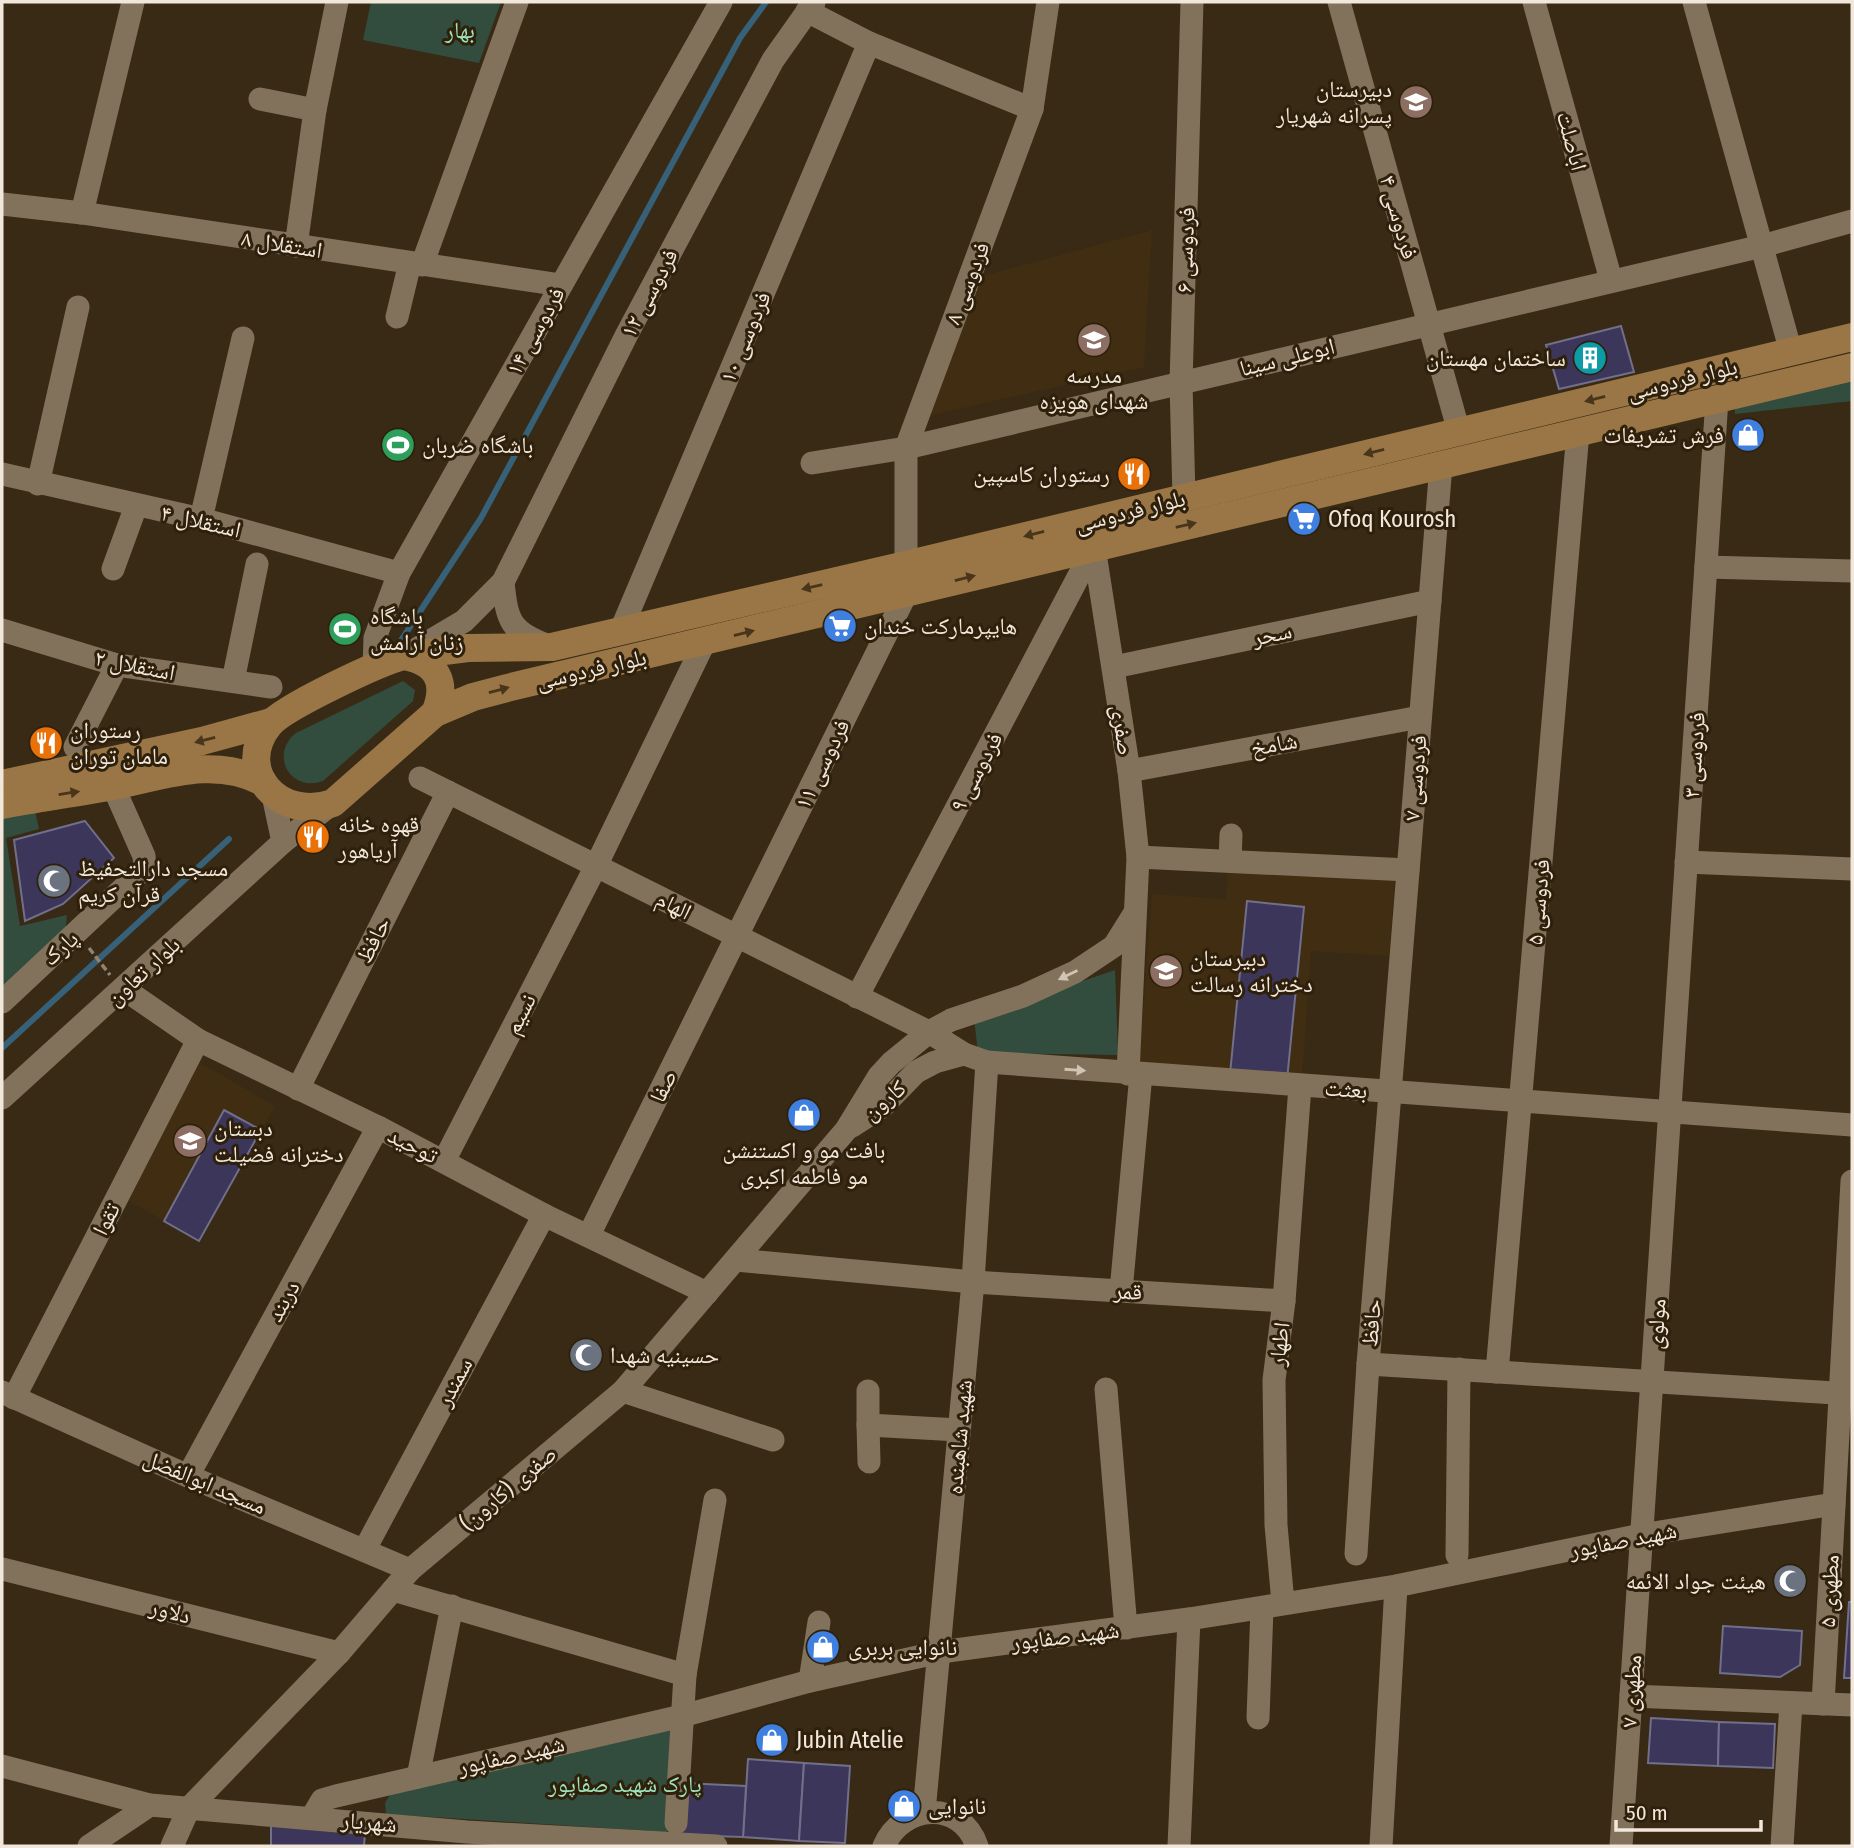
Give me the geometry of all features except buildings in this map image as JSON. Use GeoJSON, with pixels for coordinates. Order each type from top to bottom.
{"type":"FeatureCollection","features":[{"type":"Feature","properties":{"kind":"main road","name":"بلوار فردوسی"},"geometry":{"type":"LineString","coordinates":[[333,803],[435,713],[473,697],[704,643],[906,579],[1184,498],[1852,337]]}},
{"type":"Feature","properties":{"kind":"main road","name":"بلوار فردوسی"},"geometry":{"type":"LineString","coordinates":[[271,722],[374,668],[404,656],[468,648],[552,647],[621,631],[1094,547],[1852,367]]}},
{"type":"Feature","properties":{"kind":"main road"},"geometry":{"type":"LineString","coordinates":[[404,656],[420,659],[433,668],[441,690],[435,713]]}},
{"type":"Feature","properties":{"kind":"main road"},"geometry":{"type":"LineString","coordinates":[[2,784],[201,741],[271,722]]}},
{"type":"Feature","properties":{"kind":"main road"},"geometry":{"type":"LineString","coordinates":[[268,789],[258,767],[257,751],[271,722]]}},
{"type":"Feature","properties":{"kind":"main road"},"geometry":{"type":"LineString","coordinates":[[2,805],[113,786],[182,770],[222,768],[242,771],[286,804],[302,809],[333,803]]}},
{"type":"Feature","properties":{"kind":"street"},"geometry":{"type":"LineString","coordinates":[[82,213],[133,2]]}},
{"type":"Feature","properties":{"kind":"street"},"geometry":{"type":"LineString","coordinates":[[296,246],[315,110],[337,2]]}},
{"type":"Feature","properties":{"kind":"street"},"geometry":{"type":"LineString","coordinates":[[397,317],[517,2]]}},
{"type":"Feature","properties":{"kind":"street","name":"فردوسی ۱۴"},"geometry":{"type":"LineString","coordinates":[[374,668],[375,638],[399,573],[721,2]]}},
{"type":"Feature","properties":{"kind":"street","name":"فردوسی ۸"},"geometry":{"type":"LineString","coordinates":[[906,579],[906,448],[1032,109],[1048,2]]}},
{"type":"Feature","properties":{"kind":"street","name":"فردوسی ۶"},"geometry":{"type":"LineString","coordinates":[[1184,498],[1181,383],[1192,2]]}},
{"type":"Feature","properties":{"kind":"street","name":"فردوسی ۴"},"geometry":{"type":"LineString","coordinates":[[1339,2],[1459,432]]}},
{"type":"Feature","properties":{"kind":"street","name":"اباصلت"},"geometry":{"type":"LineString","coordinates":[[1534,2],[1611,280]]}},
{"type":"Feature","properties":{"kind":"street"},"geometry":{"type":"LineString","coordinates":[[1695,2],[1791,352]]}},
{"type":"Feature","properties":{"kind":"street"},"geometry":{"type":"LineString","coordinates":[[811,6],[869,43],[1032,109]]}},
{"type":"Feature","properties":{"kind":"street","name":"فردوسی ۱۲"},"geometry":{"type":"LineString","coordinates":[[404,656],[464,621],[503,582],[633,322],[773,60],[811,6]]}},
{"type":"Feature","properties":{"kind":"street","name":"فردوسی ۱۰"},"geometry":{"type":"LineString","coordinates":[[621,631],[869,43]]}},
{"type":"Feature","properties":{"kind":"street"},"geometry":{"type":"LineString","coordinates":[[260,99],[315,110]]}},
{"type":"Feature","properties":{"kind":"street","name":"استقلال ۸"},"geometry":{"type":"LineString","coordinates":[[2,204],[82,213],[561,285]]}},
{"type":"Feature","properties":{"kind":"street","name":"ابوعلی سینا"},"geometry":{"type":"LineString","coordinates":[[812,463],[906,448],[1429,322],[1762,246],[1852,221]]}},
{"type":"Feature","properties":{"kind":"street"},"geometry":{"type":"LineString","coordinates":[[38,484],[78,307]]}},
{"type":"Feature","properties":{"kind":"street"},"geometry":{"type":"LineString","coordinates":[[201,519],[243,338]]}},
{"type":"Feature","properties":{"kind":"street","name":"فردوسی ۳"},"geometry":{"type":"LineString","coordinates":[[1670,1112],[1717,399]]}},
{"type":"Feature","properties":{"kind":"street","name":"فردوسی ۵"},"geometry":{"type":"LineString","coordinates":[[1497,1372],[1578,432]]}},
{"type":"Feature","properties":{"kind":"street","name":"فردوسی ۷"},"geometry":{"type":"LineString","coordinates":[[1390,1092],[1441,465]]}},
{"type":"Feature","properties":{"kind":"street","name":"استقلال ۴"},"geometry":{"type":"LineString","coordinates":[[2,474],[201,519],[399,573]]}},
{"type":"Feature","properties":{"kind":"street"},"geometry":{"type":"LineString","coordinates":[[113,569],[136,506]]}},
{"type":"Feature","properties":{"kind":"street","name":"صفری"},"geometry":{"type":"LineString","coordinates":[[1094,547],[1129,771],[1138,857],[1132,971],[1135,1074],[1121,1291]]}},
{"type":"Feature","properties":{"kind":"street","name":"فردوسی ۹"},"geometry":{"type":"LineString","coordinates":[[857,997],[1094,547]]}},
{"type":"Feature","properties":{"kind":"street"},"geometry":{"type":"LineString","coordinates":[[233,681],[257,564]]}},
{"type":"Feature","properties":{"kind":"street"},"geometry":{"type":"LineString","coordinates":[[1706,567],[1852,571]]}},
{"type":"Feature","properties":{"kind":"street","name":"فردوسی ۱۱"},"geometry":{"type":"LineString","coordinates":[[737,936],[906,579]]}},
{"type":"Feature","properties":{"kind":"street"},"geometry":{"type":"LineString","coordinates":[[503,582],[506,611],[514,628],[529,638],[552,647]]}},
{"type":"Feature","properties":{"kind":"street","name":"سحر"},"geometry":{"type":"LineString","coordinates":[[1114,667],[1430,601]]}},
{"type":"Feature","properties":{"kind":"street","name":"استقلال ۲"},"geometry":{"type":"LineString","coordinates":[[2,629],[117,665],[271,687]]}},
{"type":"Feature","properties":{"kind":"street","name":"نسیم"},"geometry":{"type":"LineString","coordinates":[[444,1161],[596,866],[704,643]]}},
{"type":"Feature","properties":{"kind":"street"},"geometry":{"type":"LineString","coordinates":[[75,747],[117,665]]}},
{"type":"Feature","properties":{"kind":"street","name":"شامخ"},"geometry":{"type":"LineString","coordinates":[[1129,771],[1420,717]]}},
{"type":"Feature","properties":{"kind":"street","name":"الهام"},"geometry":{"type":"LineString","coordinates":[[420,778],[929,1032],[964,1054]]}},
{"type":"Feature","properties":{"kind":"street","name":"پارک"},"geometry":{"type":"LineString","coordinates":[[2,1002],[145,868],[144,856],[113,786]]}},
{"type":"Feature","properties":{"kind":"street"},"geometry":{"type":"LineString","coordinates":[[268,789],[283,842]]}},
{"type":"Feature","properties":{"kind":"street","name":"حافظ"},"geometry":{"type":"LineString","coordinates":[[298,1089],[448,792]]}},
{"type":"Feature","properties":{"kind":"street","name":"بلوار تعاون"},"geometry":{"type":"LineString","coordinates":[[2,1098],[118,983],[283,842],[333,803]]}},
{"type":"Feature","properties":{"kind":"street"},"geometry":{"type":"LineString","coordinates":[[1230,861],[1231,835]]}},
{"type":"Feature","properties":{"kind":"street"},"geometry":{"type":"LineString","coordinates":[[1138,857],[1408,870]]}},
{"type":"Feature","properties":{"kind":"street"},"geometry":{"type":"LineString","coordinates":[[1686,862],[1852,869]]}},
{"type":"Feature","properties":{"kind":"street","name":"کارون"},"geometry":{"type":"LineString","coordinates":[[846,1130],[879,1076],[929,1032],[951,1020],[1034,991],[1075,972],[1114,946],[1135,914]]}},
{"type":"Feature","properties":{"kind":"street","name":"صفا"},"geometry":{"type":"LineString","coordinates":[[589,1235],[737,936]]}},
{"type":"Feature","properties":{"kind":"street"},"geometry":{"type":"LineString","coordinates":[[1103,953],[1132,971]]}},
{"type":"Feature","properties":{"kind":"street","name":"توحید"},"geometry":{"type":"LineString","coordinates":[[118,983],[198,1040],[378,1127],[544,1215],[707,1293]]}},
{"type":"Feature","properties":{"kind":"street","name":"تقوا"},"geometry":{"type":"LineString","coordinates":[[8,1395],[198,1040]]}},
{"type":"Feature","properties":{"kind":"street","name":"بعثت"},"geometry":{"type":"LineString","coordinates":[[964,1054],[987,1062],[1022,1066],[1852,1125]]}},
{"type":"Feature","properties":{"kind":"street","name":"کارون"},"geometry":{"type":"LineString","coordinates":[[846,1130],[883,1106],[916,1072],[935,1062],[964,1054]]}},
{"type":"Feature","properties":{"kind":"street","name":"شهید شاهبنده"},"geometry":{"type":"LineString","coordinates":[[924,1812],[972,1282],[987,1062]]}},
{"type":"Feature","properties":{"kind":"street","name":"اطهار"},"geometry":{"type":"LineString","coordinates":[[1258,1718],[1272,1605],[1274,1380],[1284,1301],[1300,1086]]}},
{"type":"Feature","properties":{"kind":"street","name":"حافظ"},"geometry":{"type":"LineString","coordinates":[[1356,1554],[1390,1092]]}},
{"type":"Feature","properties":{"kind":"street","name":"مولوی"},"geometry":{"type":"LineString","coordinates":[[1641,1535],[1670,1112]]}},
{"type":"Feature","properties":{"kind":"street","name":"دربند"},"geometry":{"type":"LineString","coordinates":[[188,1476],[378,1127]]}},
{"type":"Feature","properties":{"kind":"street","name":"صفری (کارون)"},"geometry":{"type":"LineString","coordinates":[[172,1846],[189,1808],[339,1653],[410,1570],[623,1391],[846,1130]]}},
{"type":"Feature","properties":{"kind":"street","name":"مطهری ۵"},"geometry":{"type":"LineString","coordinates":[[1823,1704],[1834,1504],[1846,1394],[1852,1181]]}},
{"type":"Feature","properties":{"kind":"street","name":"سمندر"},"geometry":{"type":"LineString","coordinates":[[365,1549],[544,1215]]}},
{"type":"Feature","properties":{"kind":"street","name":"قمر"},"geometry":{"type":"LineString","coordinates":[[736,1261],[972,1282],[1284,1301]]}},
{"type":"Feature","properties":{"kind":"street"},"geometry":{"type":"LineString","coordinates":[[1368,1364],[1846,1394]]}},
{"type":"Feature","properties":{"kind":"street"},"geometry":{"type":"LineString","coordinates":[[1457,1555],[1459,1369]]}},
{"type":"Feature","properties":{"kind":"street"},"geometry":{"type":"LineString","coordinates":[[1106,1389],[1126,1628]]}},
{"type":"Feature","properties":{"kind":"street"},"geometry":{"type":"LineString","coordinates":[[623,1391],[773,1440]]}},
{"type":"Feature","properties":{"kind":"street"},"geometry":{"type":"LineString","coordinates":[[868,1391],[869,1462]]}},
{"type":"Feature","properties":{"kind":"street","name":"مسجد ابوالفضل"},"geometry":{"type":"LineString","coordinates":[[8,1395],[188,1476],[410,1570]]}},
{"type":"Feature","properties":{"kind":"street"},"geometry":{"type":"LineString","coordinates":[[868,1425],[959,1430]]}},
{"type":"Feature","properties":{"kind":"street"},"geometry":{"type":"LineString","coordinates":[[676,1822],[685,1675],[715,1500]]}},
{"type":"Feature","properties":{"kind":"street","name":"شهید صفاپور"},"geometry":{"type":"LineString","coordinates":[[312,1817],[322,1800],[682,1716],[810,1681],[940,1652],[1189,1619],[1396,1586],[1641,1535],[1834,1504]]}},
{"type":"Feature","properties":{"kind":"street","name":"مطهری ۷"},"geometry":{"type":"LineString","coordinates":[[1620,1846],[1641,1535]]}},
{"type":"Feature","properties":{"kind":"street","name":"دلاور"},"geometry":{"type":"LineString","coordinates":[[2,1569],[339,1653]]}},
{"type":"Feature","properties":{"kind":"street"},"geometry":{"type":"LineString","coordinates":[[1381,1846],[1396,1586]]}},
{"type":"Feature","properties":{"kind":"street"},"geometry":{"type":"LineString","coordinates":[[393,1590],[685,1675]]}},
{"type":"Feature","properties":{"kind":"street"},"geometry":{"type":"LineString","coordinates":[[418,1777],[452,1606]]}},
{"type":"Feature","properties":{"kind":"street"},"geometry":{"type":"LineString","coordinates":[[1179,1846],[1189,1619]]}},
{"type":"Feature","properties":{"kind":"street"},"geometry":{"type":"LineString","coordinates":[[810,1681],[819,1622]]}},
{"type":"Feature","properties":{"kind":"street"},"geometry":{"type":"LineString","coordinates":[[1631,1696],[1852,1705]]}},
{"type":"Feature","properties":{"kind":"street"},"geometry":{"type":"LineString","coordinates":[[1782,1846],[1791,1703]]}},
{"type":"Feature","properties":{"kind":"street","name":"شهریار"},"geometry":{"type":"LineString","coordinates":[[2,1766],[150,1805],[312,1817],[466,1839],[716,1846]]}},
{"type":"Feature","properties":{"kind":"street"},"geometry":{"type":"LineString","coordinates":[[89,1846],[150,1805]]}},
{"type":"Feature","properties":{"kind":"street"},"geometry":{"type":"LineString","coordinates":[[884,1846],[899,1823],[924,1812],[941,1813],[958,1820],[971,1833],[977,1846]]}},
{"type":"Feature","properties":{"kind":"path"},"geometry":{"type":"LineString","coordinates":[[85,943],[118,983]]}},
{"type":"Feature","properties":{"kind":"shaded area"},"geometry":{"type":"Polygon","coordinates":[[[1152,230],[1144,367],[927,416],[983,276],[1152,230]]]}},
{"type":"Feature","properties":{"kind":"shaded area"},"geometry":{"type":"Polygon","coordinates":[[[1228,864],[1395,877],[1389,956],[1311,951],[1302,1080],[1139,1068],[1152,894],[1226,899],[1228,864]]]}},
{"type":"Feature","properties":{"kind":"shaded area"},"geometry":{"type":"Polygon","coordinates":[[[200,1063],[275,1106],[199,1241],[124,1198],[200,1063]]]}},
{"type":"Feature","properties":{"kind":"green space","name":"بهار"},"geometry":{"type":"Polygon","coordinates":[[[371,2],[501,2],[479,63],[363,40],[371,2]]]}},
{"type":"Feature","properties":{"kind":"green space"},"geometry":{"type":"Polygon","coordinates":[[[1852,379],[1852,401],[1735,414],[1735,403],[1852,379]]]}},
{"type":"Feature","properties":{"kind":"green space"},"geometry":{"type":"Polygon","coordinates":[[[403,681],[415,690],[413,701],[323,781],[301,782],[293,777],[284,761],[284,751],[296,733],[403,681]]]}},
{"type":"Feature","properties":{"kind":"green space"},"geometry":{"type":"Polygon","coordinates":[[[35,811],[39,829],[6,838],[20,926],[67,915],[65,935],[2,990],[2,817],[35,811]]]}},
{"type":"Feature","properties":{"kind":"green space"},"geometry":{"type":"Polygon","coordinates":[[[1115,970],[1118,1055],[978,1053],[974,1018],[1115,970]]]}},
{"type":"Feature","properties":{"kind":"green space","name":"پارک شهید صفاپور"},"geometry":{"type":"Polygon","coordinates":[[[676,1725],[667,1832],[386,1814],[385,1803],[391,1793],[676,1725]]]}},
{"type":"Feature","properties":{"kind":"waterway"},"geometry":{"type":"LineString","coordinates":[[402,639],[481,518],[740,38],[766,2]]}},
{"type":"Feature","properties":{"kind":"waterway"},"geometry":{"type":"LineString","coordinates":[[2,1048],[229,839]]}},
{"type":"Feature","properties":{"kind":"place","name":"دبیرستان پسرانه شهریار"},"geometry":{"type":"Point","coordinates":[1416,102]}},
{"type":"Feature","properties":{"kind":"place","name":"مدرسه شهدای هویزه"},"geometry":{"type":"Point","coordinates":[1094,340]}},
{"type":"Feature","properties":{"kind":"place","name":"ساختمان مهستان"},"geometry":{"type":"Point","coordinates":[1590,358]}},
{"type":"Feature","properties":{"kind":"place","name":"فرش تشریفات"},"geometry":{"type":"Point","coordinates":[1748,435]}},
{"type":"Feature","properties":{"kind":"place","name":"باشگاه ضربان"},"geometry":{"type":"Point","coordinates":[398,445]}},
{"type":"Feature","properties":{"kind":"place","name":"رستوران کاسپین"},"geometry":{"type":"Point","coordinates":[1134,474]}},
{"type":"Feature","properties":{"kind":"place","name":"Ofoq Kourosh"},"geometry":{"type":"Point","coordinates":[1304,519]}},
{"type":"Feature","properties":{"kind":"place","name":"هایپرمارکت خندان"},"geometry":{"type":"Point","coordinates":[840,626]}},
{"type":"Feature","properties":{"kind":"place","name":"باشگاه زنان آرامش"},"geometry":{"type":"Point","coordinates":[345,629]}},
{"type":"Feature","properties":{"kind":"place","name":"رستوران مامان توران"},"geometry":{"type":"Point","coordinates":[46,743]}},
{"type":"Feature","properties":{"kind":"place","name":"قهوه خانه آریاهور"},"geometry":{"type":"Point","coordinates":[313,837]}},
{"type":"Feature","properties":{"kind":"place","name":"مسجد دارالتحفیظ قرآن کریم"},"geometry":{"type":"Point","coordinates":[54,881]}},
{"type":"Feature","properties":{"kind":"place","name":"دبیرستان دخترانه رسالت"},"geometry":{"type":"Point","coordinates":[1166,971]}},
{"type":"Feature","properties":{"kind":"place","name":"بافت مو و اکستنشن مو فاطمه اکبری"},"geometry":{"type":"Point","coordinates":[804,1115]}},
{"type":"Feature","properties":{"kind":"place","name":"دبستان دخترانه فضیلت"},"geometry":{"type":"Point","coordinates":[190,1141]}},
{"type":"Feature","properties":{"kind":"place","name":"حسینیه شهدا"},"geometry":{"type":"Point","coordinates":[586,1355]}},
{"type":"Feature","properties":{"kind":"place","name":"هیئت جواد الائمه"},"geometry":{"type":"Point","coordinates":[1790,1581]}},
{"type":"Feature","properties":{"kind":"place","name":"نانوایی بربری"},"geometry":{"type":"Point","coordinates":[823,1647]}},
{"type":"Feature","properties":{"kind":"place","name":"Jubin Atelie"},"geometry":{"type":"Point","coordinates":[772,1740]}},
{"type":"Feature","properties":{"kind":"place","name":"نانوایی"},"geometry":{"type":"Point","coordinates":[904,1806]}}]}
